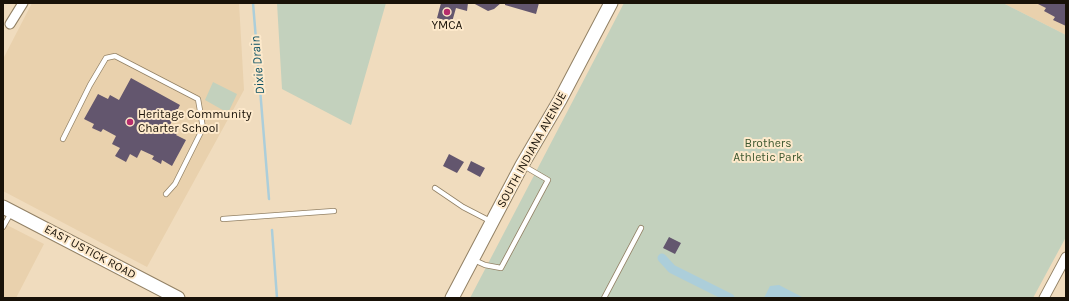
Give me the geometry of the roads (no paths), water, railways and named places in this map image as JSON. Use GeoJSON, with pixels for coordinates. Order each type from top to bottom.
{"type":"FeatureCollection","features":[{"type":"Feature","properties":{"kind":"main road","name":"SOUTH INDIANA AVENUE"},"geometry":{"type":"LineString","coordinates":[[452,298],[522,165],[560,100],[612,3]]}},
{"type":"Feature","properties":{"kind":"main road","name":"EAST USTICK ROAD"},"geometry":{"type":"LineString","coordinates":[[7,209],[178,298]]}},
{"type":"Feature","properties":{"kind":"street"},"geometry":{"type":"LineString","coordinates":[[10,24],[23,3]]}},
{"type":"Feature","properties":{"kind":"street"},"geometry":{"type":"LineString","coordinates":[[1044,298],[1066,256]]}},
{"type":"Feature","properties":{"kind":"lane"},"geometry":{"type":"LineString","coordinates":[[63,139],[90,85],[106,58],[115,56],[198,99],[203,128],[175,184],[166,194]]}},
{"type":"Feature","properties":{"kind":"lane"},"geometry":{"type":"LineString","coordinates":[[472,259],[492,267],[501,268],[504,263],[548,180],[522,165]]}},
{"type":"Feature","properties":{"kind":"lane"},"geometry":{"type":"LineString","coordinates":[[435,188],[464,207],[492,222]]}},
{"type":"Feature","properties":{"kind":"lane"},"geometry":{"type":"LineString","coordinates":[[3,227],[7,209]]}},
{"type":"Feature","properties":{"kind":"lane"},"geometry":{"type":"LineString","coordinates":[[223,219],[334,211]]}},
{"type":"Feature","properties":{"kind":"lane"},"geometry":{"type":"LineString","coordinates":[[604,298],[641,228]]}},
{"type":"Feature","properties":{"kind":"water"},"geometry":{"type":"Polygon","coordinates":[[[779,285],[804,298],[764,298],[770,286],[779,285]]]}},
{"type":"Feature","properties":{"kind":"waterway","name":"Dixie Drain"},"geometry":{"type":"LineString","coordinates":[[253,3],[269,199]]}},
{"type":"Feature","properties":{"kind":"waterway","name":"Dixie Drain"},"geometry":{"type":"LineString","coordinates":[[272,230],[277,298]]}},
{"type":"Feature","properties":{"kind":"waterway"},"geometry":{"type":"LineString","coordinates":[[662,258],[672,269],[730,298]]}},
{"type":"Feature","properties":{"kind":"place","name":"YMCA"},"geometry":{"type":"Point","coordinates":[447,12]}},
{"type":"Feature","properties":{"kind":"place","name":"Heritage Community Charter School"},"geometry":{"type":"Point","coordinates":[130,122]}},
{"type":"Feature","properties":{"kind":"park label","name":"Brothers Athletic Park"},"geometry":{"type":"Point","coordinates":[768,151]}}]}
